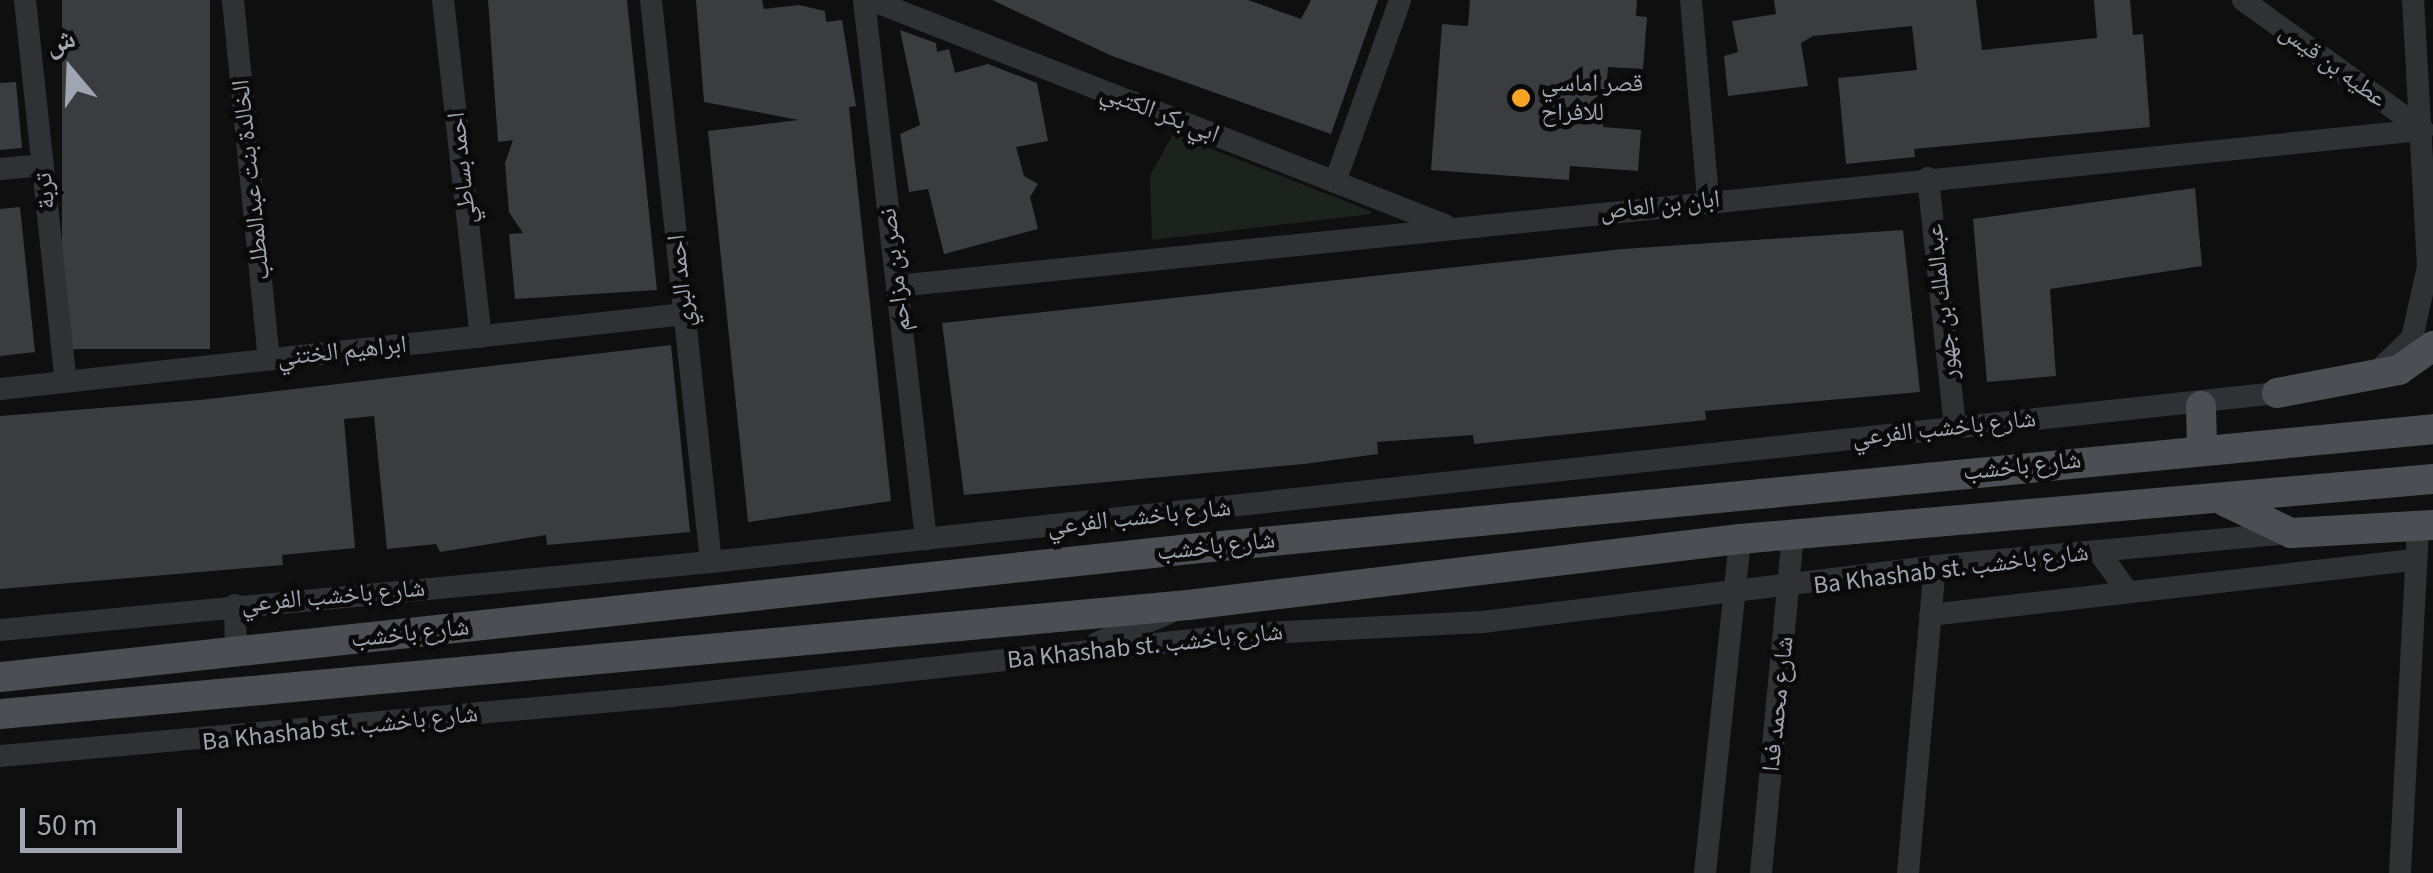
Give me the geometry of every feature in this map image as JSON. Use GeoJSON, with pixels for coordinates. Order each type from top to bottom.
{"type":"FeatureCollection","features":[{"type":"Feature","properties":{"kind":"main road"},"geometry":{"type":"LineString","coordinates":[[2277,393],[2360,382],[2400,370],[2433,346]]}},
{"type":"Feature","properties":{"kind":"main road"},"geometry":{"type":"LineString","coordinates":[[2201,406],[2202,448]]}},
{"type":"Feature","properties":{"kind":"main road","name":"شارع باخشب"},"geometry":{"type":"LineString","coordinates":[[0,677],[1324,535],[2202,448],[2433,429]]}},
{"type":"Feature","properties":{"kind":"main road","name":"شارع باخشب"},"geometry":{"type":"LineString","coordinates":[[0,714],[1188,605],[1740,539],[2433,478]]}},
{"type":"Feature","properties":{"kind":"main road"},"geometry":{"type":"LineString","coordinates":[[2218,498],[2302,532],[2425,524]]}},
{"type":"Feature","properties":{"kind":"street","name":"تربة"},"geometry":{"type":"LineString","coordinates":[[25,0],[66,381]]}},
{"type":"Feature","properties":{"kind":"street","name":"الخالدة بنت عبدالمطلب"},"geometry":{"type":"LineString","coordinates":[[233,0],[269,359]]}},
{"type":"Feature","properties":{"kind":"street","name":"احمد بساطي"},"geometry":{"type":"LineString","coordinates":[[443,0],[481,336]]}},
{"type":"Feature","properties":{"kind":"street","name":"احمد البري"},"geometry":{"type":"LineString","coordinates":[[652,0],[711,562]]}},
{"type":"Feature","properties":{"kind":"street","name":"ابي بكر الكتبي"},"geometry":{"type":"LineString","coordinates":[[867,0],[1450,227]]}},
{"type":"Feature","properties":{"kind":"street","name":"نصر بن مزاحم"},"geometry":{"type":"LineString","coordinates":[[867,0],[926,540]]}},
{"type":"Feature","properties":{"kind":"street"},"geometry":{"type":"LineString","coordinates":[[1334,182],[1400,0]]}},
{"type":"Feature","properties":{"kind":"street"},"geometry":{"type":"LineString","coordinates":[[1691,0],[1708,200]]}},
{"type":"Feature","properties":{"kind":"street","name":"عطيه بن قيس"},"geometry":{"type":"LineString","coordinates":[[2243,0],[2423,130]]}},
{"type":"Feature","properties":{"kind":"street"},"geometry":{"type":"LineString","coordinates":[[2360,382],[2380,372],[2412,338],[2428,268],[2413,0]]}},
{"type":"Feature","properties":{"kind":"street","name":"ابان بن العاص"},"geometry":{"type":"LineString","coordinates":[[897,286],[1708,200],[2423,130]]}},
{"type":"Feature","properties":{"kind":"street"},"geometry":{"type":"LineString","coordinates":[[0,169],[43,165]]}},
{"type":"Feature","properties":{"kind":"street","name":"عبدالملك بن جهور"},"geometry":{"type":"LineString","coordinates":[[1928,178],[1955,425]]}},
{"type":"Feature","properties":{"kind":"street","name":"ابراهيم الختني"},"geometry":{"type":"LineString","coordinates":[[0,388],[685,314]]}},
{"type":"Feature","properties":{"kind":"street","name":"شارع باخشب الفرعي"},"geometry":{"type":"LineString","coordinates":[[0,630],[926,540],[1955,425],[2201,406],[2277,393]]}},
{"type":"Feature","properties":{"kind":"street"},"geometry":{"type":"LineString","coordinates":[[1320,496],[1324,535]]}},
{"type":"Feature","properties":{"kind":"street"},"geometry":{"type":"LineString","coordinates":[[2400,873],[2416,560],[2425,524]]}},
{"type":"Feature","properties":{"kind":"street"},"geometry":{"type":"LineString","coordinates":[[2302,532],[2315,570]]}},
{"type":"Feature","properties":{"kind":"street","name":"Ba Khashab st. شارع باخشب"},"geometry":{"type":"LineString","coordinates":[[0,756],[27,758],[1247,634],[1482,622],[1790,589],[1935,566],[2302,532]]}},
{"type":"Feature","properties":{"kind":"street","name":"شارع محمد فدا"},"geometry":{"type":"LineString","coordinates":[[1761,873],[1793,534]]}},
{"type":"Feature","properties":{"kind":"street"},"geometry":{"type":"LineString","coordinates":[[1705,873],[1740,539]]}},
{"type":"Feature","properties":{"kind":"street"},"geometry":{"type":"LineString","coordinates":[[2098,551],[2128,592]]}},
{"type":"Feature","properties":{"kind":"street"},"geometry":{"type":"LineString","coordinates":[[1930,615],[2416,560]]}},
{"type":"Feature","properties":{"kind":"street"},"geometry":{"type":"LineString","coordinates":[[1908,873],[1935,566]]}},
{"type":"Feature","properties":{"kind":"street"},"geometry":{"type":"LineString","coordinates":[[236,605],[236,652]]}},
{"type":"Feature","properties":{"kind":"street"},"geometry":{"type":"LineString","coordinates":[[1076,652],[1188,605]]}},
{"type":"Feature","properties":{"kind":"shaded area"},"geometry":{"type":"Polygon","coordinates":[[[1173,134],[1371,214],[1152,240],[1150,176],[1173,134]]]}},
{"type":"Feature","properties":{"kind":"building"},"geometry":{"type":"Polygon","coordinates":[[[62,0],[210,0],[210,349],[62,349],[62,0]]]}},
{"type":"Feature","properties":{"kind":"building"},"geometry":{"type":"Polygon","coordinates":[[[488,0],[627,0],[657,290],[515,299],[509,234],[523,233],[509,212],[505,163],[513,140],[498,142],[488,0]]]}},
{"type":"Feature","properties":{"kind":"building"},"geometry":{"type":"Polygon","coordinates":[[[696,0],[762,0],[764,9],[799,5],[825,11],[826,22],[842,20],[856,106],[849,107],[891,501],[748,522],[708,131],[799,120],[704,102],[696,0]]]}},
{"type":"Feature","properties":{"kind":"building"},"geometry":{"type":"Polygon","coordinates":[[[992,0],[1248,0],[1301,19],[1311,0],[1378,0],[1331,134],[1112,56],[992,0]]]}},
{"type":"Feature","properties":{"kind":"building","name":"قصر اماسي للافراح"},"geometry":{"type":"Polygon","coordinates":[[[1470,0],[1637,0],[1636,16],[1647,17],[1643,69],[1608,67],[1603,127],[1641,130],[1638,171],[1570,166],[1569,180],[1431,170],[1442,24],[1468,26],[1470,0]]]}},
{"type":"Feature","properties":{"kind":"building"},"geometry":{"type":"Polygon","coordinates":[[[1774,0],[1976,0],[1982,50],[2097,38],[2094,0],[2130,0],[2133,35],[2143,34],[2150,127],[1914,149],[1915,157],[1846,164],[1838,78],[1917,70],[1912,26],[1813,36],[1801,43],[1808,86],[1728,96],[1724,56],[1738,52],[1732,21],[1776,14],[1774,0]]]}},
{"type":"Feature","properties":{"kind":"building"},"geometry":{"type":"Polygon","coordinates":[[[900,30],[936,43],[937,52],[949,49],[955,73],[988,64],[1037,83],[1048,141],[1016,147],[1024,176],[1038,184],[1030,197],[1038,229],[944,254],[928,189],[909,192],[900,134],[920,125],[900,30]]]}},
{"type":"Feature","properties":{"kind":"building"},"geometry":{"type":"Polygon","coordinates":[[[16,82],[22,148],[0,150],[0,83],[16,82]]]}},
{"type":"Feature","properties":{"kind":"building"},"geometry":{"type":"Polygon","coordinates":[[[2195,188],[2202,266],[2050,289],[2056,376],[1987,382],[1973,219],[2195,188]]]}},
{"type":"Feature","properties":{"kind":"building"},"geometry":{"type":"Polygon","coordinates":[[[20,207],[35,352],[0,356],[0,209],[20,207]]]}},
{"type":"Feature","properties":{"kind":"building"},"geometry":{"type":"Polygon","coordinates":[[[1903,230],[1920,392],[1705,411],[1706,420],[1474,444],[1473,435],[1377,442],[1378,454],[1304,464],[964,495],[942,323],[1623,249],[1903,230]]]}},
{"type":"Feature","properties":{"kind":"building"},"geometry":{"type":"Polygon","coordinates":[[[671,345],[690,532],[547,545],[546,535],[440,552],[436,544],[387,549],[374,416],[344,419],[355,548],[282,555],[283,565],[0,589],[0,416],[200,400],[671,345]]]}},
{"type":"Feature","properties":{"kind":"place","name":"قصر اماسي للافراح"},"geometry":{"type":"Point","coordinates":[1521,98]}}]}
